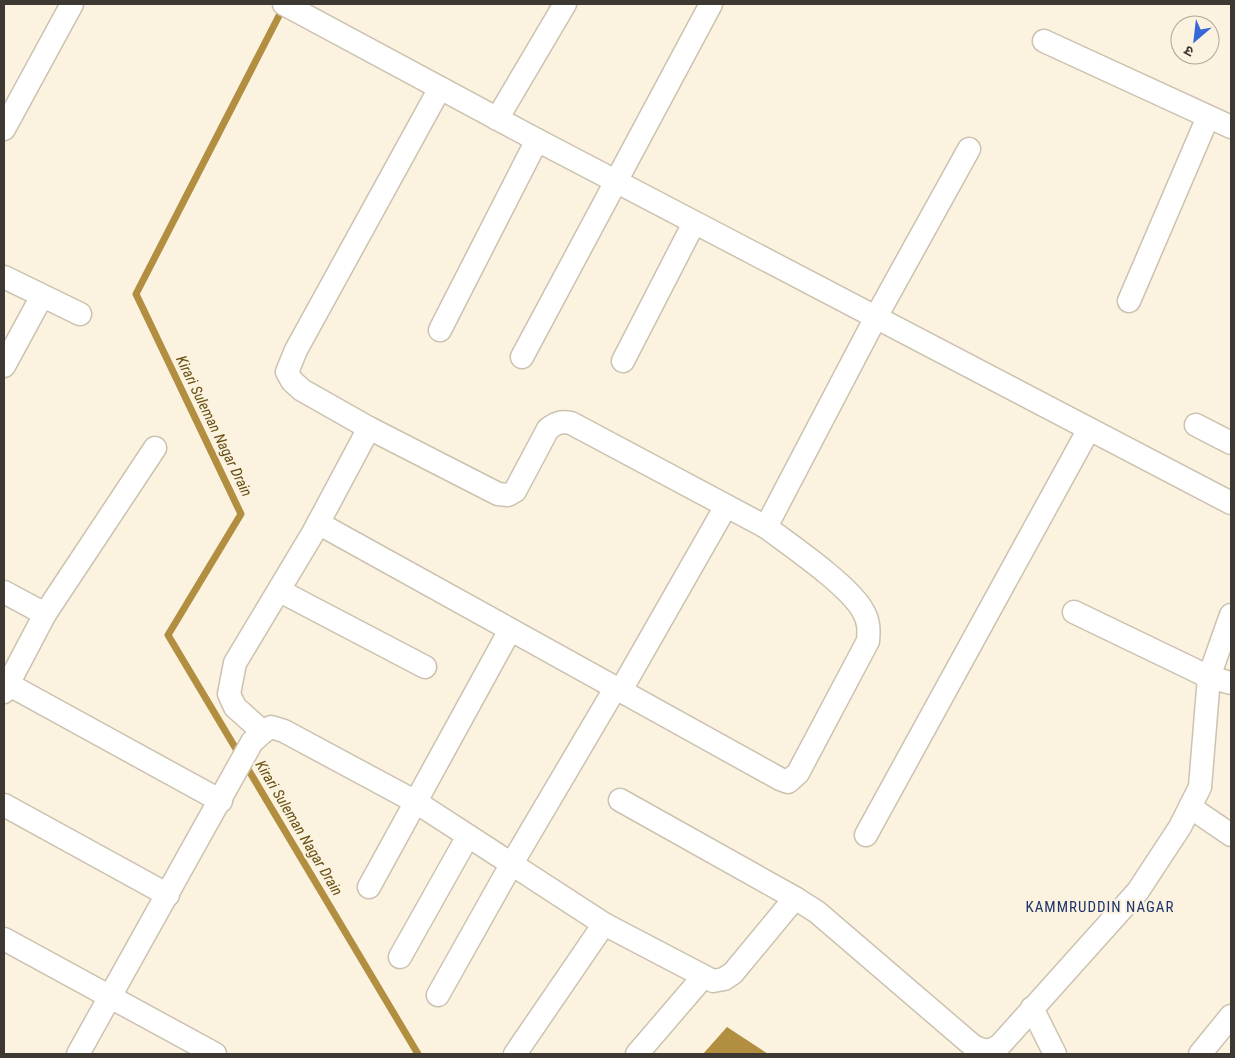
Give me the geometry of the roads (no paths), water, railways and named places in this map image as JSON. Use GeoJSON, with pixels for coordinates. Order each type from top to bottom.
{"type":"FeatureCollection","features":[{"type":"Feature","properties":{"kind":"street"},"geometry":{"type":"LineString","coordinates":[[4,129],[72,4]]}},
{"type":"Feature","properties":{"kind":"street"},"geometry":{"type":"LineString","coordinates":[[284,4],[497,120],[1231,503]]}},
{"type":"Feature","properties":{"kind":"street"},"geometry":{"type":"LineString","coordinates":[[497,120],[565,4]]}},
{"type":"Feature","properties":{"kind":"street"},"geometry":{"type":"LineString","coordinates":[[522,357],[614,181],[711,4]]}},
{"type":"Feature","properties":{"kind":"street"},"geometry":{"type":"LineString","coordinates":[[1044,42],[1231,127]]}},
{"type":"Feature","properties":{"kind":"street"},"geometry":{"type":"LineString","coordinates":[[318,523],[788,782],[798,773],[868,641],[870,626],[863,610],[847,593],[766,527],[570,423],[555,423],[548,429],[522,481],[514,492],[508,495],[498,494],[369,428],[302,390],[292,381],[287,372],[296,350],[440,88]]}},
{"type":"Feature","properties":{"kind":"street"},"geometry":{"type":"LineString","coordinates":[[1130,301],[1208,117]]}},
{"type":"Feature","properties":{"kind":"street"},"geometry":{"type":"LineString","coordinates":[[440,330],[537,140]]}},
{"type":"Feature","properties":{"kind":"street"},"geometry":{"type":"LineString","coordinates":[[766,527],[876,317],[969,149]]}},
{"type":"Feature","properties":{"kind":"street"},"geometry":{"type":"LineString","coordinates":[[623,360],[694,223]]}},
{"type":"Feature","properties":{"kind":"street"},"geometry":{"type":"LineString","coordinates":[[4,277],[80,314]]}},
{"type":"Feature","properties":{"kind":"street"},"geometry":{"type":"LineString","coordinates":[[4,366],[42,296]]}},
{"type":"Feature","properties":{"kind":"street"},"geometry":{"type":"LineString","coordinates":[[1196,425],[1231,443]]}},
{"type":"Feature","properties":{"kind":"street"},"geometry":{"type":"LineString","coordinates":[[257,737],[228,694],[235,664],[280,590],[369,428]]}},
{"type":"Feature","properties":{"kind":"street"},"geometry":{"type":"LineString","coordinates":[[866,835],[1089,429]]}},
{"type":"Feature","properties":{"kind":"street"},"geometry":{"type":"LineString","coordinates":[[155,448],[45,614],[5,686],[225,793]]}},
{"type":"Feature","properties":{"kind":"street"},"geometry":{"type":"LineString","coordinates":[[438,996],[510,865],[618,689],[726,506]]}},
{"type":"Feature","properties":{"kind":"street"},"geometry":{"type":"LineString","coordinates":[[280,590],[426,667]]}},
{"type":"Feature","properties":{"kind":"street"},"geometry":{"type":"LineString","coordinates":[[4,592],[45,614]]}},
{"type":"Feature","properties":{"kind":"street"},"geometry":{"type":"LineString","coordinates":[[1074,612],[1209,676],[1231,684]]}},
{"type":"Feature","properties":{"kind":"street"},"geometry":{"type":"LineString","coordinates":[[620,800],[817,912],[972,1045],[981,1050],[990,1051],[1000,1045],[1138,891],[1180,827],[1200,787],[1209,676],[1231,615]]}},
{"type":"Feature","properties":{"kind":"street"},"geometry":{"type":"LineString","coordinates":[[369,887],[510,630]]}},
{"type":"Feature","properties":{"kind":"street"},"geometry":{"type":"LineString","coordinates":[[78,1054],[257,737],[271,728],[284,731],[416,802],[510,865],[604,924],[703,977],[713,980],[724,979],[733,973],[795,898]]}},
{"type":"Feature","properties":{"kind":"street"},"geometry":{"type":"LineString","coordinates":[[4,805],[168,895]]}},
{"type":"Feature","properties":{"kind":"street"},"geometry":{"type":"LineString","coordinates":[[1190,807],[1231,834]]}},
{"type":"Feature","properties":{"kind":"street"},"geometry":{"type":"LineString","coordinates":[[400,957],[468,836]]}},
{"type":"Feature","properties":{"kind":"street"},"geometry":{"type":"LineString","coordinates":[[514,1054],[604,924]]}},
{"type":"Feature","properties":{"kind":"street"},"geometry":{"type":"LineString","coordinates":[[4,939],[215,1054]]}},
{"type":"Feature","properties":{"kind":"street"},"geometry":{"type":"LineString","coordinates":[[637,1054],[703,977]]}},
{"type":"Feature","properties":{"kind":"street"},"geometry":{"type":"LineString","coordinates":[[1032,1008],[1055,1054]]}},
{"type":"Feature","properties":{"kind":"street"},"geometry":{"type":"LineString","coordinates":[[1200,1054],[1231,1016]]}},
{"type":"Feature","properties":{"kind":"waterway","name":"Kirari Suleman Nagar Drain"},"geometry":{"type":"LineString","coordinates":[[284,6],[136,294],[241,514],[168,635],[418,1054]]}},
{"type":"Feature","properties":{"kind":"district","name":"KAMMRUDDIN NAGAR"},"geometry":{"type":"Point","coordinates":[1100,907]}}]}
